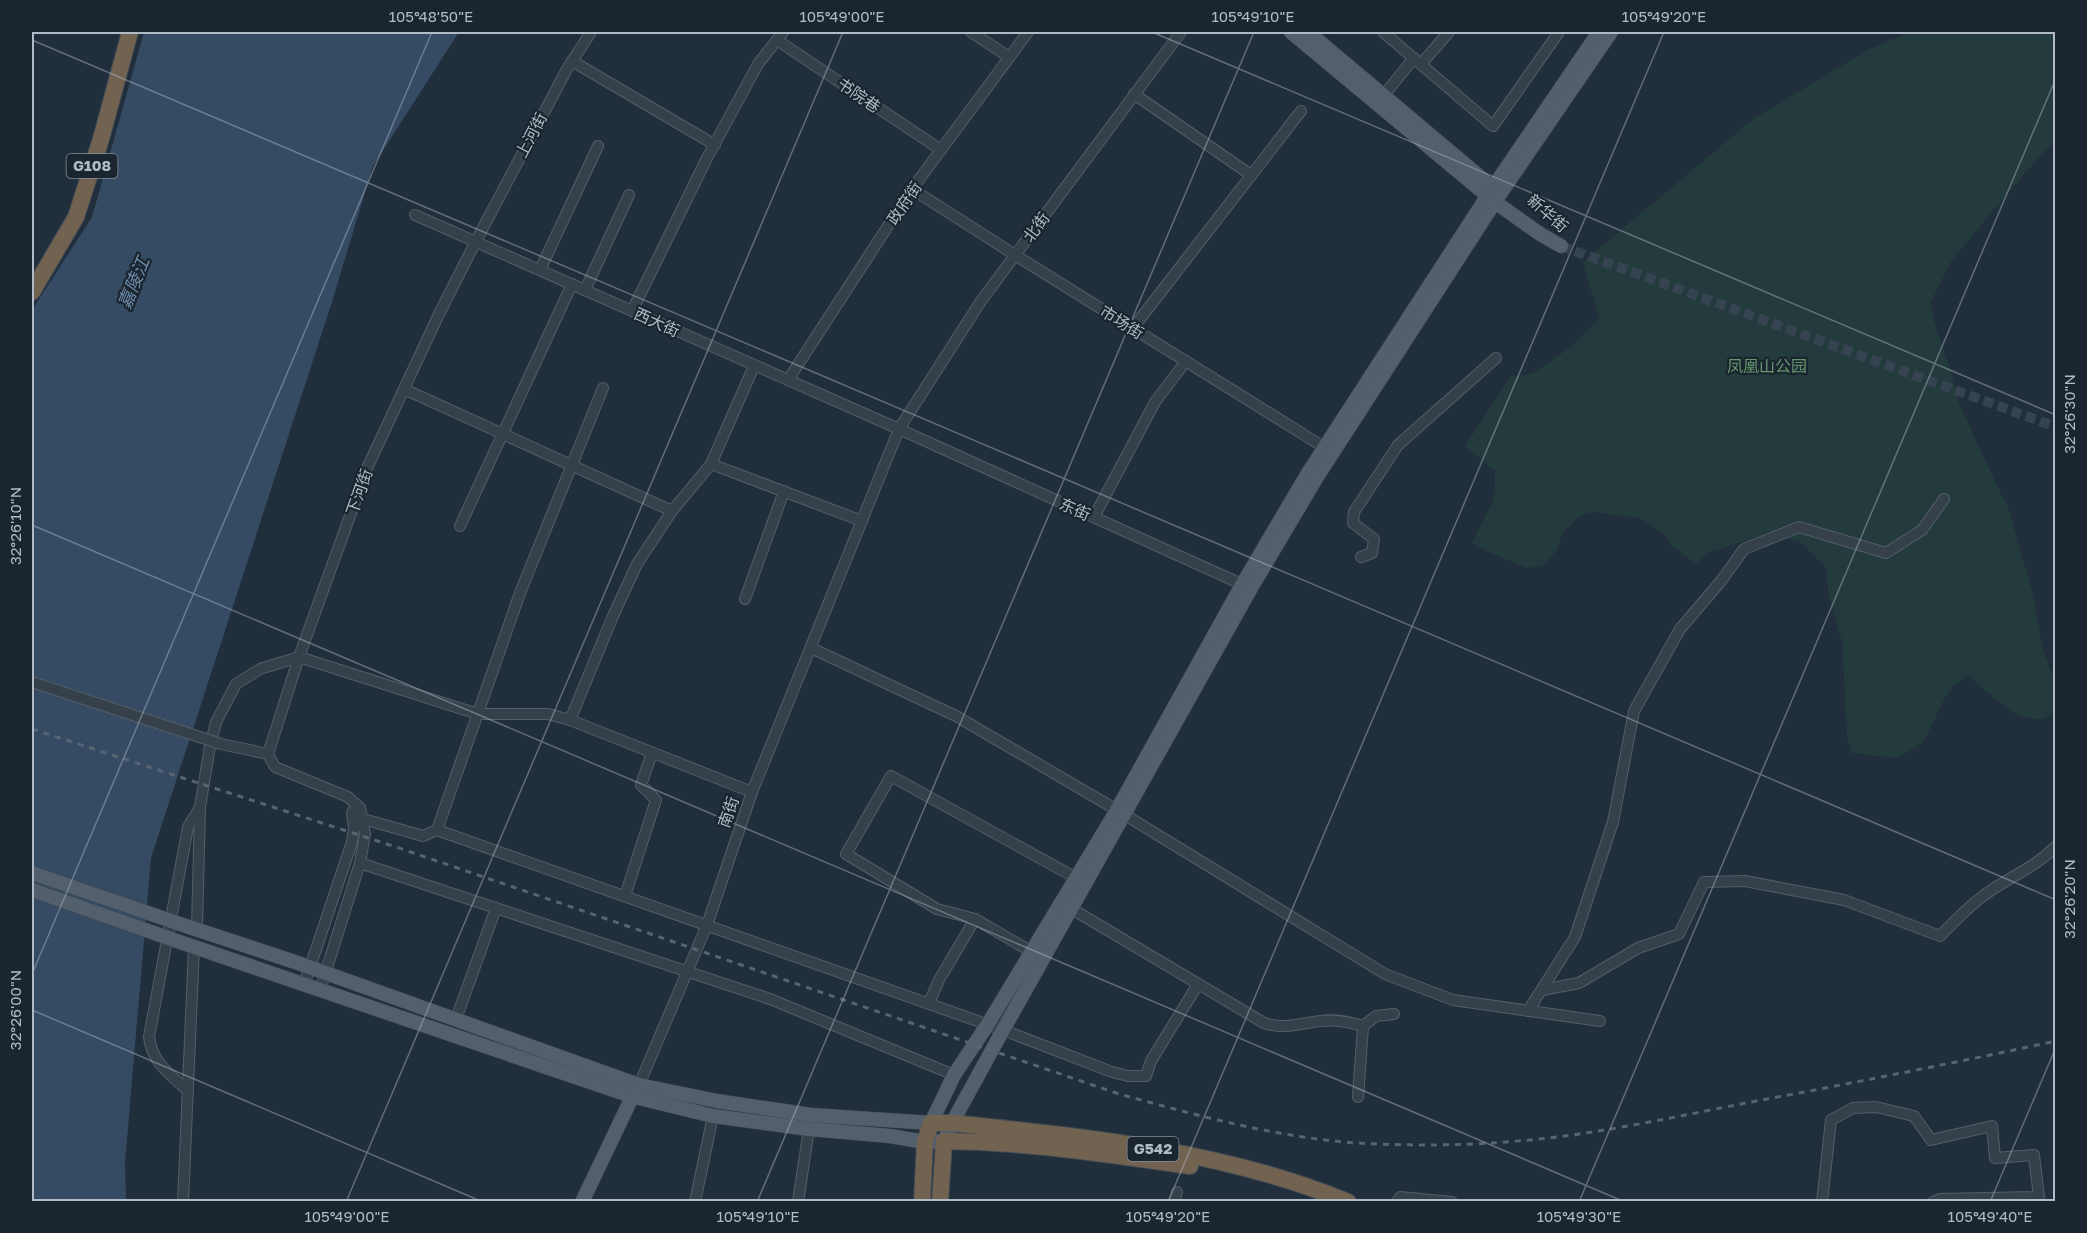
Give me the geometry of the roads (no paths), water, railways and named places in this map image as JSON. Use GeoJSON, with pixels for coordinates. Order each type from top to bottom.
{"type":"FeatureCollection","features":[{"type":"Feature","properties":{"kind":"highway","name":"G108"},"geometry":{"type":"LineString","coordinates":[[32,292],[76,217],[101,139],[130,32]]}},
{"type":"Feature","properties":{"kind":"highway","name":"G542"},"geometry":{"type":"LineString","coordinates":[[931,1123],[952,1123],[1082,1137],[1217,1160],[1267,1174],[1348,1202]]}},
{"type":"Feature","properties":{"kind":"highway"},"geometry":{"type":"LineString","coordinates":[[922,1202],[925,1142],[931,1123]]}},
{"type":"Feature","properties":{"kind":"highway","name":"G542"},"geometry":{"type":"LineString","coordinates":[[944,1141],[992,1142],[1080,1150],[1215,1170],[1315,1202]]}},
{"type":"Feature","properties":{"kind":"highway"},"geometry":{"type":"LineString","coordinates":[[939,1202],[944,1141]]}},
{"type":"Feature","properties":{"kind":"main road"},"geometry":{"type":"LineString","coordinates":[[1292,32],[1494,194]]}},
{"type":"Feature","properties":{"kind":"main road"},"geometry":{"type":"LineString","coordinates":[[1308,32],[1384,95],[1494,194]]}},
{"type":"Feature","properties":{"kind":"main road"},"geometry":{"type":"LineString","coordinates":[[32,890],[304,985],[713,1116],[809,1130],[890,1136],[925,1142],[944,1141],[1246,586],[1329,450],[1599,32]]}},
{"type":"Feature","properties":{"kind":"main road"},"geometry":{"type":"LineString","coordinates":[[1494,194],[1611,32]]}},
{"type":"Feature","properties":{"kind":"main road"},"geometry":{"type":"LineString","coordinates":[[32,873],[456,1019],[635,1091],[811,1115],[931,1123],[954,1075],[988,1024],[1076,878],[1122,813]]}},
{"type":"Feature","properties":{"kind":"main road","name":"南街"},"geometry":{"type":"LineString","coordinates":[[582,1202],[635,1091]]}},
{"type":"Feature","properties":{"kind":"street","name":"上河街"},"geometry":{"type":"LineString","coordinates":[[476,241],[520,154],[572,61],[591,32]]}},
{"type":"Feature","properties":{"kind":"street"},"geometry":{"type":"LineString","coordinates":[[971,32],[1009,57]]}},
{"type":"Feature","properties":{"kind":"street","name":"政府街"},"geometry":{"type":"LineString","coordinates":[[788,380],[912,189],[1028,32]]}},
{"type":"Feature","properties":{"kind":"street","name":"北街"},"geometry":{"type":"LineString","coordinates":[[899,429],[981,301],[1181,32]]}},
{"type":"Feature","properties":{"kind":"street"},"geometry":{"type":"LineString","coordinates":[[1383,32],[1493,126],[1559,32]]}},
{"type":"Feature","properties":{"kind":"street"},"geometry":{"type":"LineString","coordinates":[[1384,95],[1449,32]]}},
{"type":"Feature","properties":{"kind":"street"},"geometry":{"type":"LineString","coordinates":[[632,311],[715,144],[758,64],[780,36]]}},
{"type":"Feature","properties":{"kind":"street","name":"书院巷"},"geometry":{"type":"LineString","coordinates":[[780,36],[941,150]]}},
{"type":"Feature","properties":{"kind":"street"},"geometry":{"type":"LineString","coordinates":[[572,61],[715,144]]}},
{"type":"Feature","properties":{"kind":"street"},"geometry":{"type":"LineString","coordinates":[[1134,94],[1251,175]]}},
{"type":"Feature","properties":{"kind":"street"},"geometry":{"type":"LineString","coordinates":[[1133,328],[1301,111]]}},
{"type":"Feature","properties":{"kind":"street"},"geometry":{"type":"LineString","coordinates":[[540,270],[598,146]]}},
{"type":"Feature","properties":{"kind":"street","name":"市场街"},"geometry":{"type":"LineString","coordinates":[[912,189],[1329,450]]}},
{"type":"Feature","properties":{"kind":"street"},"geometry":{"type":"LineString","coordinates":[[585,290],[629,195]]}},
{"type":"Feature","properties":{"kind":"street","name":"西大街"},"geometry":{"type":"LineString","coordinates":[[415,215],[899,429]]}},
{"type":"Feature","properties":{"kind":"street","name":"下河街"},"geometry":{"type":"LineString","coordinates":[[268,754],[299,657],[368,466],[476,241]]}},
{"type":"Feature","properties":{"kind":"street"},"geometry":{"type":"LineString","coordinates":[[460,526],[572,284]]}},
{"type":"Feature","properties":{"kind":"street"},"geometry":{"type":"LineString","coordinates":[[1362,557],[1372,553],[1374,539],[1353,523],[1354,512],[1398,445],[1496,358]]}},
{"type":"Feature","properties":{"kind":"street"},"geometry":{"type":"LineString","coordinates":[[1094,517],[1155,402],[1186,361]]}},
{"type":"Feature","properties":{"kind":"street"},"geometry":{"type":"LineString","coordinates":[[570,720],[612,616],[637,564],[672,511],[711,464],[754,366]]}},
{"type":"Feature","properties":{"kind":"street"},"geometry":{"type":"LineString","coordinates":[[437,830],[520,593],[603,388]]}},
{"type":"Feature","properties":{"kind":"street"},"geometry":{"type":"LineString","coordinates":[[404,389],[672,511]]}},
{"type":"Feature","properties":{"kind":"street","name":"东街"},"geometry":{"type":"LineString","coordinates":[[899,429],[1246,586]]}},
{"type":"Feature","properties":{"kind":"street","name":"南街"},"geometry":{"type":"LineString","coordinates":[[635,1091],[707,925],[752,792],[899,429]]}},
{"type":"Feature","properties":{"kind":"street"},"geometry":{"type":"LineString","coordinates":[[711,464],[862,521]]}},
{"type":"Feature","properties":{"kind":"street"},"geometry":{"type":"LineString","coordinates":[[746,599],[784,491]]}},
{"type":"Feature","properties":{"kind":"street"},"geometry":{"type":"LineString","coordinates":[[1528,1011],[1575,937],[1610,832],[1634,711],[1680,629],[1721,581],[1743,549],[1799,527],[1886,553],[1922,530],[1944,499]]}},
{"type":"Feature","properties":{"kind":"street"},"geometry":{"type":"LineString","coordinates":[[811,648],[956,716],[1122,813],[1385,974],[1453,1000],[1600,1021]]}},
{"type":"Feature","properties":{"kind":"street"},"geometry":{"type":"LineString","coordinates":[[197,929],[200,807],[216,722],[236,684],[260,669],[299,657],[478,714],[548,714],[570,720],[752,792]]}},
{"type":"Feature","properties":{"kind":"street"},"geometry":{"type":"LineString","coordinates":[[32,682],[220,744],[268,754],[275,767],[348,797],[360,808],[352,842],[304,985]]}},
{"type":"Feature","properties":{"kind":"street"},"geometry":{"type":"LineString","coordinates":[[625,896],[656,800],[641,785],[652,753]]}},
{"type":"Feature","properties":{"kind":"street"},"geometry":{"type":"LineString","coordinates":[[1032,952],[975,919],[937,909],[846,854],[891,776],[1076,878]]}},
{"type":"Feature","properties":{"kind":"street"},"geometry":{"type":"LineString","coordinates":[[188,1091],[156,1061],[150,1045],[149,1028],[188,826],[200,807]]}},
{"type":"Feature","properties":{"kind":"street"},"geometry":{"type":"LineString","coordinates":[[357,817],[423,836],[437,830],[988,1024],[1112,1072],[1128,1076],[1146,1076],[1151,1060],[1198,984]]}},
{"type":"Feature","properties":{"kind":"street"},"geometry":{"type":"LineString","coordinates":[[320,990],[360,863],[365,834],[357,817]]}},
{"type":"Feature","properties":{"kind":"street"},"geometry":{"type":"LineString","coordinates":[[1542,990],[1579,983],[1638,948],[1679,934],[1704,882],[1745,881],[1844,900],[1940,936],[1978,899],[2019,872],[2028,870],[2055,846]]}},
{"type":"Feature","properties":{"kind":"street"},"geometry":{"type":"LineString","coordinates":[[360,863],[770,999],[954,1075]]}},
{"type":"Feature","properties":{"kind":"street"},"geometry":{"type":"LineString","coordinates":[[456,1019],[496,908]]}},
{"type":"Feature","properties":{"kind":"street"},"geometry":{"type":"LineString","coordinates":[[1072,909],[1257,1020],[1272,1026],[1288,1027],[1323,1020],[1344,1021],[1363,1026]]}},
{"type":"Feature","properties":{"kind":"street"},"geometry":{"type":"LineString","coordinates":[[929,1003],[939,980],[975,919]]}},
{"type":"Feature","properties":{"kind":"street"},"geometry":{"type":"LineString","coordinates":[[183,1202],[194,947]]}},
{"type":"Feature","properties":{"kind":"street"},"geometry":{"type":"LineString","coordinates":[[1358,1097],[1363,1026],[1376,1016],[1394,1014]]}},
{"type":"Feature","properties":{"kind":"street"},"geometry":{"type":"LineString","coordinates":[[1822,1202],[1832,1120],[1853,1108],[1876,1107],[1914,1116],[1931,1140],[1992,1126],[1995,1158],[2034,1155],[2039,1197],[1940,1199],[1933,1202]]}},
{"type":"Feature","properties":{"kind":"street"},"geometry":{"type":"LineString","coordinates":[[695,1202],[713,1116]]}},
{"type":"Feature","properties":{"kind":"street"},"geometry":{"type":"LineString","coordinates":[[798,1202],[809,1130]]}},
{"type":"Feature","properties":{"kind":"street"},"geometry":{"type":"LineString","coordinates":[[1397,1202],[1400,1197],[1452,1202]]}},
{"type":"Feature","properties":{"kind":"water","name":"嘉陵江"},"geometry":{"type":"Polygon","coordinates":[[[144,32],[459,32],[373,166],[332,302],[151,858],[125,1163],[126,1201],[32,1201],[32,310],[92,217],[144,32]]]}},
{"type":"Feature","properties":{"kind":"tunnel"},"geometry":{"type":"LineString","coordinates":[[1561,246],[2056,427]]}},
{"type":"Feature","properties":{"kind":"railway"},"geometry":{"type":"LineString","coordinates":[[32,729],[396,847],[1119,1094],[1246,1127],[1311,1138],[1377,1144],[1434,1145],[1558,1137],[1613,1129],[2056,1041]]}},
{"type":"Feature","properties":{"kind":"park label","name":"凤凰山公园"},"geometry":{"type":"Point","coordinates":[1767,366]}}]}
